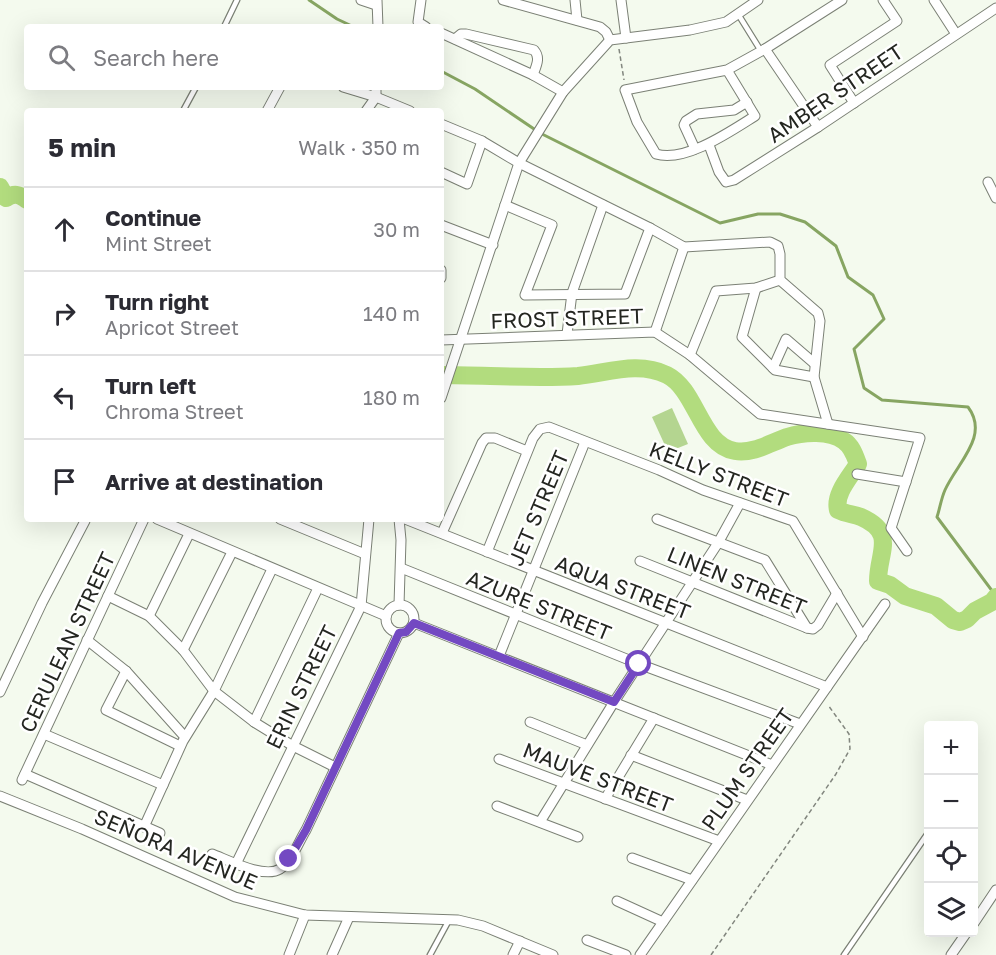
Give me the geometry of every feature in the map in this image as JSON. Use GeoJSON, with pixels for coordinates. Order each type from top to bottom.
{"type":"FeatureCollection","features":[{"type":"Feature","properties":{"kind":"street"},"geometry":{"type":"LineString","coordinates":[[361,0],[376,3],[378,24]]}},
{"type":"Feature","properties":{"kind":"street"},"geometry":{"type":"LineString","coordinates":[[421,0],[418,22],[421,24]]}},
{"type":"Feature","properties":{"kind":"street"},"geometry":{"type":"LineString","coordinates":[[503,0],[600,27],[618,39]]}},
{"type":"Feature","properties":{"kind":"street"},"geometry":{"type":"LineString","coordinates":[[575,0],[577,20]]}},
{"type":"Feature","properties":{"kind":"street"},"geometry":{"type":"LineString","coordinates":[[618,39],[621,0]]}},
{"type":"Feature","properties":{"kind":"street"},"geometry":{"type":"LineString","coordinates":[[735,0],[740,12]]}},
{"type":"Feature","properties":{"kind":"street"},"geometry":{"type":"LineString","coordinates":[[444,390],[519,163],[563,92],[618,39],[726,22],[758,0]]}},
{"type":"Feature","properties":{"kind":"street"},"geometry":{"type":"LineString","coordinates":[[727,70],[755,116],[709,145],[664,156],[656,154],[637,122],[625,90],[727,70],[842,0]]}},
{"type":"Feature","properties":{"kind":"street"},"geometry":{"type":"LineString","coordinates":[[854,103],[830,65],[897,21],[883,0]]}},
{"type":"Feature","properties":{"kind":"street"},"geometry":{"type":"LineString","coordinates":[[934,0],[956,34]]}},
{"type":"Feature","properties":{"kind":"street","name":"AMBER STREET"},"geometry":{"type":"LineString","coordinates":[[709,145],[719,172],[726,182],[744,174],[996,8]]}},
{"type":"Feature","properties":{"kind":"street"},"geometry":{"type":"LineString","coordinates":[[444,34],[533,75],[563,92]]}},
{"type":"Feature","properties":{"kind":"street"},"geometry":{"type":"LineString","coordinates":[[455,39],[461,34],[466,34],[534,50],[538,55],[538,61],[533,75]]}},
{"type":"Feature","properties":{"kind":"street"},"geometry":{"type":"LineString","coordinates":[[763,50],[818,127]]}},
{"type":"Feature","properties":{"kind":"street"},"geometry":{"type":"LineString","coordinates":[[269,108],[278,90]]}},
{"type":"Feature","properties":{"kind":"street"},"geometry":{"type":"LineString","coordinates":[[368,108],[376,92],[405,108]]}},
{"type":"Feature","properties":{"kind":"street"},"geometry":{"type":"LineString","coordinates":[[695,149],[684,125],[686,121],[698,114],[734,110],[747,102]]}},
{"type":"Feature","properties":{"kind":"street"},"geometry":{"type":"LineString","coordinates":[[444,125],[482,141],[519,163],[684,247],[770,242],[778,246],[780,280],[818,313],[820,321],[814,377],[828,424]]}},
{"type":"Feature","properties":{"kind":"street"},"geometry":{"type":"LineString","coordinates":[[444,173],[467,184],[482,141]]}},
{"type":"Feature","properties":{"kind":"street"},"geometry":{"type":"LineString","coordinates":[[988,182],[996,198]]}},
{"type":"Feature","properties":{"kind":"street"},"geometry":{"type":"LineString","coordinates":[[505,205],[552,225],[525,295],[625,294],[650,228]]}},
{"type":"Feature","properties":{"kind":"street"},"geometry":{"type":"LineString","coordinates":[[567,334],[572,293],[603,205]]}},
{"type":"Feature","properties":{"kind":"street"},"geometry":{"type":"LineString","coordinates":[[444,226],[492,245]]}},
{"type":"Feature","properties":{"kind":"street"},"geometry":{"type":"LineString","coordinates":[[655,332],[684,247]]}},
{"type":"Feature","properties":{"kind":"street"},"geometry":{"type":"LineString","coordinates":[[690,355],[717,291],[756,288],[780,280]]}},
{"type":"Feature","properties":{"kind":"street"},"geometry":{"type":"LineString","coordinates":[[756,288],[742,337],[775,370],[814,377]]}},
{"type":"Feature","properties":{"kind":"street","name":"FROST STREET"},"geometry":{"type":"LineString","coordinates":[[444,340],[655,332],[690,355],[760,414],[920,438],[891,528],[907,552]]}},
{"type":"Feature","properties":{"kind":"street"},"geometry":{"type":"LineString","coordinates":[[773,368],[786,339],[815,364]]}},
{"type":"Feature","properties":{"kind":"street","name":"KELLY STREET"},"geometry":{"type":"LineString","coordinates":[[527,452],[540,429],[549,427],[703,490],[793,521],[863,637]]}},
{"type":"Feature","properties":{"kind":"street"},"geometry":{"type":"LineString","coordinates":[[442,533],[482,443],[486,438],[495,438],[527,452],[487,552]]}},
{"type":"Feature","properties":{"kind":"street","name":"JET STREET"},"geometry":{"type":"LineString","coordinates":[[499,656],[585,442]]}},
{"type":"Feature","properties":{"kind":"street"},"geometry":{"type":"LineString","coordinates":[[856,474],[906,482]]}},
{"type":"Feature","properties":{"kind":"street"},"geometry":{"type":"LineString","coordinates":[[540,822],[614,702],[718,543],[740,503]]}},
{"type":"Feature","properties":{"kind":"street"},"geometry":{"type":"LineString","coordinates":[[657,519],[765,560],[807,628]]}},
{"type":"Feature","properties":{"kind":"street"},"geometry":{"type":"LineString","coordinates":[[0,692],[42,603],[84,522]]}},
{"type":"Feature","properties":{"kind":"street","name":"CERULEAN STREET"},"geometry":{"type":"LineString","coordinates":[[143,522],[24,777],[144,827]]}},
{"type":"Feature","properties":{"kind":"street"},"geometry":{"type":"LineString","coordinates":[[163,522],[386,616]]}},
{"type":"Feature","properties":{"kind":"street"},"geometry":{"type":"LineString","coordinates":[[287,522],[365,554]]}},
{"type":"Feature","properties":{"kind":"street","name":"ERIN STREET"},"geometry":{"type":"LineString","coordinates":[[236,864],[361,606],[369,522]]}},
{"type":"Feature","properties":{"kind":"street"},"geometry":{"type":"LineString","coordinates":[[399,522],[401,568],[399,605]]}},
{"type":"Feature","properties":{"kind":"street","name":"AQUA STREET"},"geometry":{"type":"LineString","coordinates":[[413,522],[827,687]]}},
{"type":"Feature","properties":{"kind":"street"},"geometry":{"type":"LineString","coordinates":[[149,616],[189,534]]}},
{"type":"Feature","properties":{"kind":"street"},"geometry":{"type":"LineString","coordinates":[[183,650],[232,552]]}},
{"type":"Feature","properties":{"kind":"street","name":"LINEN STREET"},"geometry":{"type":"LineString","coordinates":[[640,561],[807,628],[818,625],[837,593]]}},
{"type":"Feature","properties":{"kind":"street"},"geometry":{"type":"LineString","coordinates":[[160,833],[144,827],[180,746],[214,691],[272,568]]}},
{"type":"Feature","properties":{"kind":"street","name":"AZURE STREET"},"geometry":{"type":"LineString","coordinates":[[401,568],[639,664],[800,724]]}},
{"type":"Feature","properties":{"kind":"street"},"geometry":{"type":"LineString","coordinates":[[254,722],[318,588]]}},
{"type":"Feature","properties":{"kind":"street"},"geometry":{"type":"LineString","coordinates":[[108,596],[149,616],[183,650],[214,691],[254,722],[293,746],[335,766]]}},
{"type":"Feature","properties":{"kind":"street","name":"PLUM STREET"},"geometry":{"type":"LineString","coordinates":[[640,955],[885,604]]}},
{"type":"Feature","properties":{"kind":"street"},"geometry":{"type":"LineString","coordinates":[[404,605],[412,611],[414,623],[406,632],[399,633],[389,628],[386,616],[390,608],[404,605]]}},
{"type":"Feature","properties":{"kind":"street"},"geometry":{"type":"LineString","coordinates":[[414,623],[772,765]]}},
{"type":"Feature","properties":{"kind":"street"},"geometry":{"type":"LineString","coordinates":[[212,854],[251,869],[268,872],[279,869],[289,859],[306,830],[399,633]]}},
{"type":"Feature","properties":{"kind":"street"},"geometry":{"type":"LineString","coordinates":[[87,640],[126,670],[185,737]]}},
{"type":"Feature","properties":{"kind":"street"},"geometry":{"type":"LineString","coordinates":[[126,670],[106,710],[180,746]]}},
{"type":"Feature","properties":{"kind":"street"},"geometry":{"type":"LineString","coordinates":[[605,799],[654,718]]}},
{"type":"Feature","properties":{"kind":"street"},"geometry":{"type":"LineString","coordinates":[[530,722],[587,745]]}},
{"type":"Feature","properties":{"kind":"street"},"geometry":{"type":"LineString","coordinates":[[44,734],[163,785]]}},
{"type":"Feature","properties":{"kind":"street"},"geometry":{"type":"LineString","coordinates":[[632,755],[747,800]]}},
{"type":"Feature","properties":{"kind":"street","name":"MAUVE STREET"},"geometry":{"type":"LineString","coordinates":[[499,759],[719,841]]}},
{"type":"Feature","properties":{"kind":"street","name":"SEÑORA AVENUE"},"geometry":{"type":"LineString","coordinates":[[0,795],[235,897],[305,915],[450,918],[483,926],[553,955]]}},
{"type":"Feature","properties":{"kind":"street"},"geometry":{"type":"LineString","coordinates":[[497,806],[578,837]]}},
{"type":"Feature","properties":{"kind":"street"},"geometry":{"type":"LineString","coordinates":[[632,858],[692,880]]}},
{"type":"Feature","properties":{"kind":"street"},"geometry":{"type":"LineString","coordinates":[[978,916],[996,890]]}},
{"type":"Feature","properties":{"kind":"street"},"geometry":{"type":"LineString","coordinates":[[616,901],[663,922]]}},
{"type":"Feature","properties":{"kind":"street"},"geometry":{"type":"LineString","coordinates":[[289,955],[305,915]]}},
{"type":"Feature","properties":{"kind":"street"},"geometry":{"type":"LineString","coordinates":[[332,955],[349,917]]}},
{"type":"Feature","properties":{"kind":"street"},"geometry":{"type":"LineString","coordinates":[[951,955],[963,937]]}},
{"type":"Feature","properties":{"kind":"street"},"geometry":{"type":"LineString","coordinates":[[586,940],[626,955]]}},
{"type":"Feature","properties":{"kind":"street"},"geometry":{"type":"LineString","coordinates":[[513,955],[520,941]]}},
{"type":"Feature","properties":{"kind":"lane"},"geometry":{"type":"LineString","coordinates":[[225,24],[237,0]]}},
{"type":"Feature","properties":{"kind":"lane"},"geometry":{"type":"LineString","coordinates":[[740,12],[763,50]]}},
{"type":"Feature","properties":{"kind":"lane"},"geometry":{"type":"LineString","coordinates":[[184,108],[193,90]]}},
{"type":"Feature","properties":{"kind":"lane"},"geometry":{"type":"LineString","coordinates":[[844,955],[924,839]]}},
{"type":"Feature","properties":{"kind":"lane"},"geometry":{"type":"LineString","coordinates":[[430,955],[450,918]]}},
{"type":"Feature","properties":{"kind":"path"},"geometry":{"type":"LineString","coordinates":[[618,39],[625,90]]}},
{"type":"Feature","properties":{"kind":"path"},"geometry":{"type":"LineString","coordinates":[[711,955],[836,774],[850,749],[849,734],[820,697]]}},
{"type":"Feature","properties":{"kind":"green space"},"geometry":{"type":"Polygon","coordinates":[[[672,408],[688,444],[668,452],[652,417],[672,408]]]}},
{"type":"Feature","properties":{"kind":"waterway"},"geometry":{"type":"LineString","coordinates":[[309,0],[348,24]]}},
{"type":"Feature","properties":{"kind":"waterway"},"geometry":{"type":"LineString","coordinates":[[444,73],[475,89],[540,133],[720,223],[758,214],[780,214],[805,222],[836,246],[848,277],[873,295],[884,319],[854,349],[864,388],[882,400],[968,407],[974,418],[974,439],[945,490],[937,517],[996,596]]}},
{"type":"Feature","properties":{"kind":"waterway"},"geometry":{"type":"LineString","coordinates":[[0,187],[6,198],[12,195],[24,198]]}},
{"type":"Feature","properties":{"kind":"waterway"},"geometry":{"type":"LineString","coordinates":[[444,375],[561,377],[623,369],[645,369],[667,375],[677,382],[706,428],[723,447],[742,452],[801,434],[816,433],[838,437],[853,451],[858,464],[840,492],[838,510],[861,517],[879,530],[883,544],[878,581],[890,585],[905,596],[936,606],[953,620],[960,622],[992,602],[996,597]]}},
{"type":"Feature","properties":{"kind":"route"},"geometry":{"type":"LineString","coordinates":[[289,859],[306,830],[399,633],[406,632],[414,623],[614,702],[639,664]]}}]}
